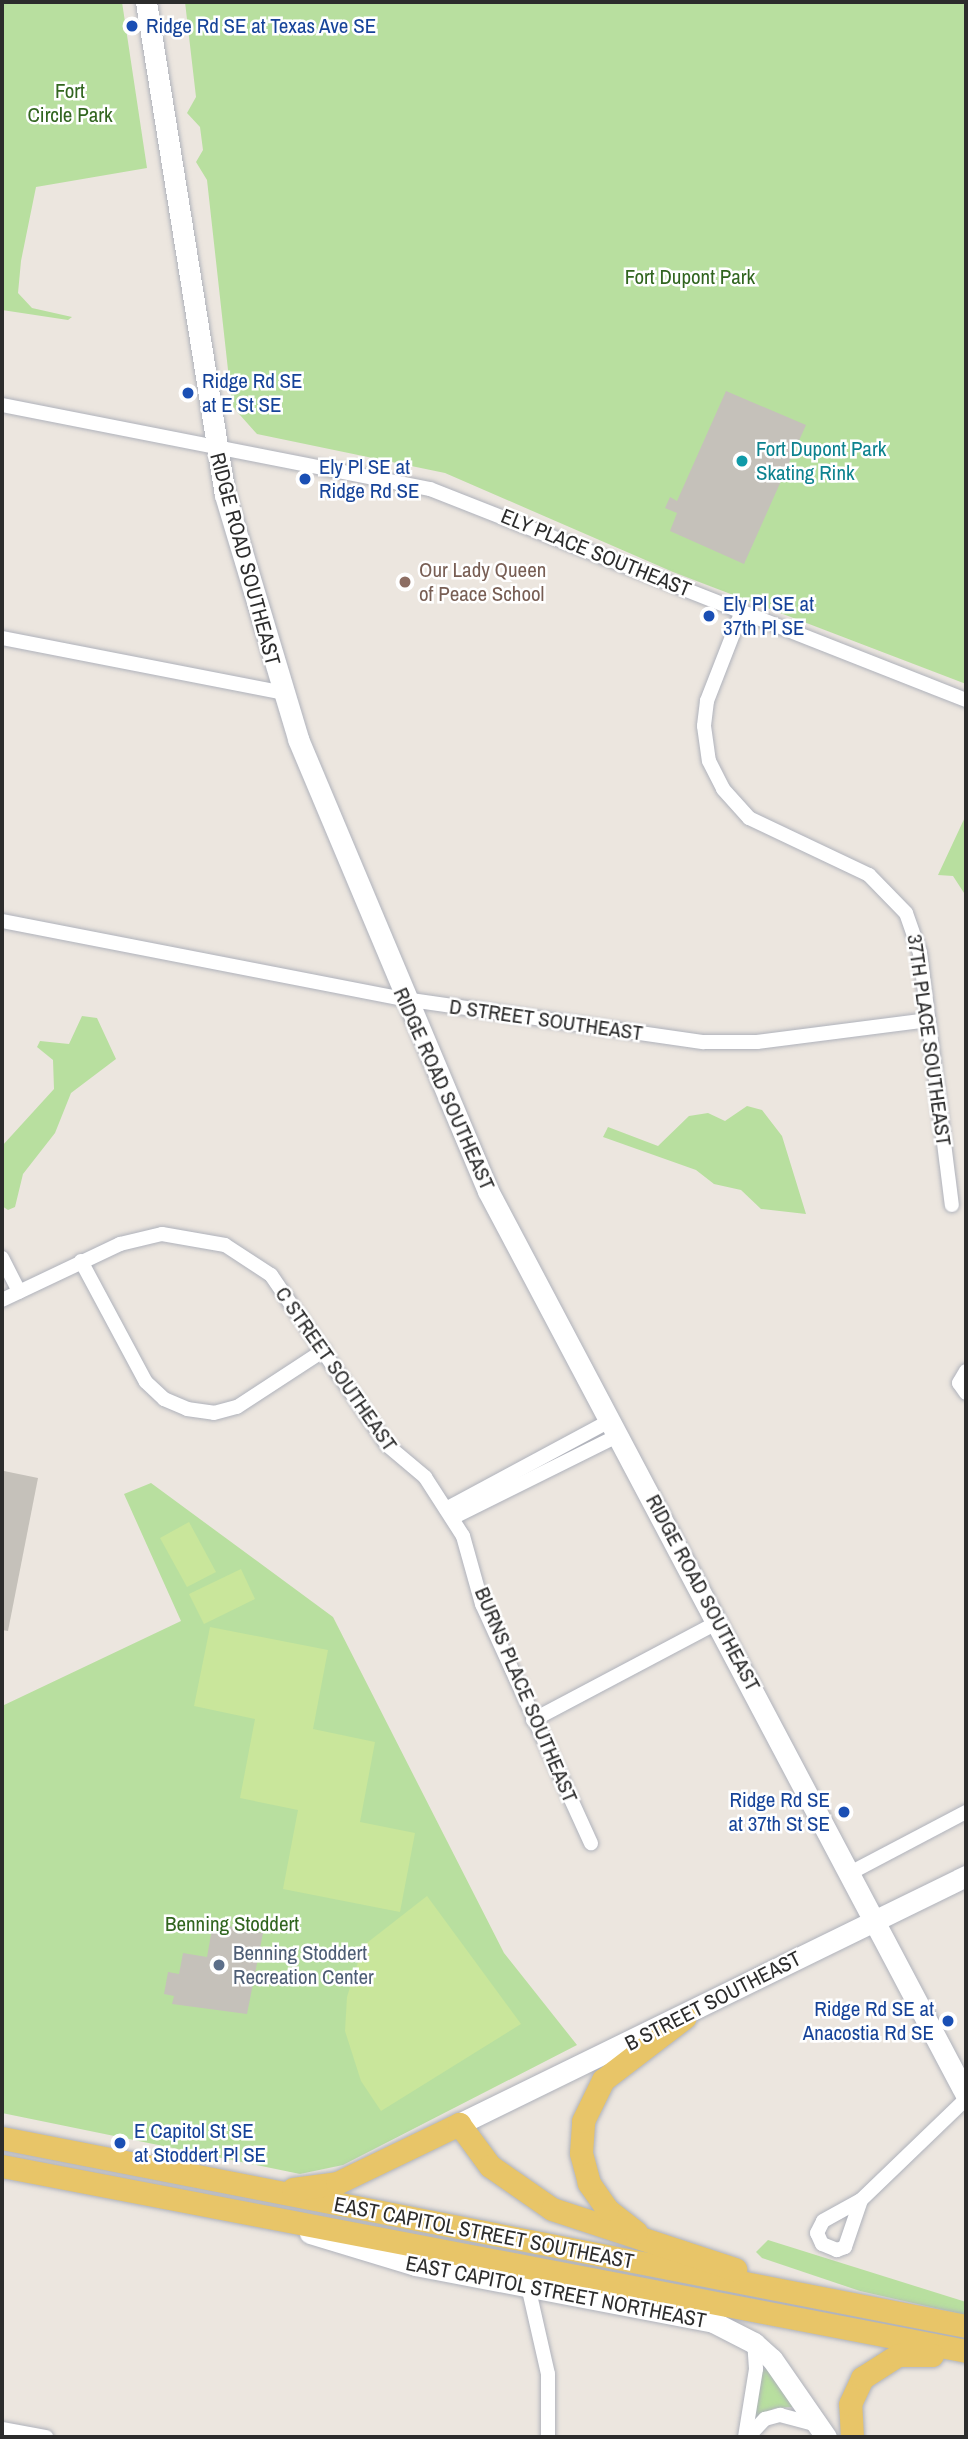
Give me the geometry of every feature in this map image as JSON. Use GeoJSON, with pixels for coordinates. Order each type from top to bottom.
{"type":"FeatureCollection","features":[{"type":"Feature","properties":{"kind":"main road","name":"RIDGE ROAD SOUTHEAST"},"geometry":{"type":"LineString","coordinates":[[146,2],[215,444],[241,559],[281,692],[404,999],[488,1191],[852,1872],[966,2097]]}},
{"type":"Feature","properties":{"kind":"main road","name":"B STREET SOUTHEAST"},"geometry":{"type":"LineString","coordinates":[[459,2124],[685,2017],[875,1918],[966,1876]]}},
{"type":"Feature","properties":{"kind":"main road"},"geometry":{"type":"LineString","coordinates":[[671,2248],[631,2230],[603,2205],[584,2171],[580,2137],[587,2106],[603,2080],[685,2017]]}},
{"type":"Feature","properties":{"kind":"main road"},"geometry":{"type":"LineString","coordinates":[[245,2198],[337,2183],[459,2124],[489,2165],[541,2203],[671,2248],[864,2306]]}},
{"type":"Feature","properties":{"kind":"main road","name":"EAST CAPITOL STREET SOUTHEAST"},"geometry":{"type":"LineString","coordinates":[[2,2138],[245,2198],[966,2326]]}},
{"type":"Feature","properties":{"kind":"main road","name":"EAST CAPITOL STREET NORTHEAST"},"geometry":{"type":"LineString","coordinates":[[2,2166],[245,2198],[966,2351]]}},
{"type":"Feature","properties":{"kind":"main road","name":"EAST CAPITOL STREET NORTHEAST"},"geometry":{"type":"LineString","coordinates":[[245,2198],[371,2254],[713,2322],[754,2343],[772,2359],[821,2431]]}},
{"type":"Feature","properties":{"kind":"main road"},"geometry":{"type":"LineString","coordinates":[[852,2437],[853,2395],[884,2360],[917,2354],[966,2357]]}},
{"type":"Feature","properties":{"kind":"street","name":"ELY PLACE SOUTHEAST"},"geometry":{"type":"LineString","coordinates":[[2,405],[215,444],[430,489],[966,700]]}},
{"type":"Feature","properties":{"kind":"street","name":"37TH PLACE SOUTHEAST"},"geometry":{"type":"LineString","coordinates":[[743,611],[706,709],[705,738],[713,772],[732,801],[758,824],[860,870],[893,896],[918,942],[952,1205]]}},
{"type":"Feature","properties":{"kind":"street"},"geometry":{"type":"LineString","coordinates":[[2,638],[281,692]]}},
{"type":"Feature","properties":{"kind":"street","name":"D STREET SOUTHEAST"},"geometry":{"type":"LineString","coordinates":[[2,921],[404,999],[725,1043],[929,1020]]}},
{"type":"Feature","properties":{"kind":"street","name":"C STREET SOUTHEAST"},"geometry":{"type":"LineString","coordinates":[[2,1300],[81,1261],[145,1236],[209,1239],[271,1275],[392,1451],[425,1477],[449,1513]]}},
{"type":"Feature","properties":{"kind":"street"},"geometry":{"type":"LineString","coordinates":[[2,1258],[19,1292]]}},
{"type":"Feature","properties":{"kind":"street"},"geometry":{"type":"LineString","coordinates":[[81,1261],[146,1382],[164,1399],[187,1409],[214,1413],[237,1408],[324,1350]]}},
{"type":"Feature","properties":{"kind":"street"},"geometry":{"type":"LineString","coordinates":[[966,1371],[959,1383],[966,1393]]}},
{"type":"Feature","properties":{"kind":"street"},"geometry":{"type":"LineString","coordinates":[[449,1513],[615,1428]]}},
{"type":"Feature","properties":{"kind":"street","name":"BURNS PLACE SOUTHEAST"},"geometry":{"type":"LineString","coordinates":[[449,1513],[533,1720],[591,1843]]}},
{"type":"Feature","properties":{"kind":"street"},"geometry":{"type":"LineString","coordinates":[[533,1720],[718,1622]]}},
{"type":"Feature","properties":{"kind":"street"},"geometry":{"type":"LineString","coordinates":[[852,1872],[966,1812]]}},
{"type":"Feature","properties":{"kind":"street"},"geometry":{"type":"LineString","coordinates":[[861,2200],[966,2097]]}},
{"type":"Feature","properties":{"kind":"street"},"geometry":{"type":"LineString","coordinates":[[528,2286],[548,2374],[548,2437]]}},
{"type":"Feature","properties":{"kind":"street"},"geometry":{"type":"LineString","coordinates":[[747,2437],[756,2369],[754,2343]]}},
{"type":"Feature","properties":{"kind":"street"},"geometry":{"type":"LineString","coordinates":[[747,2437],[765,2419],[780,2416],[821,2431]]}},
{"type":"Feature","properties":{"kind":"street"},"geometry":{"type":"LineString","coordinates":[[2,2429],[46,2437]]}},
{"type":"Feature","properties":{"kind":"green space","name":"Fort Circle Park"},"geometry":{"type":"Polygon","coordinates":[[[2,2],[122,2],[147,168],[36,187],[21,261],[18,293],[32,308],[72,317],[68,320],[2,310],[2,2]]]}},
{"type":"Feature","properties":{"kind":"green space","name":"Fort Dupont Park"},"geometry":{"type":"Polygon","coordinates":[[[185,2],[966,2],[966,684],[673,572],[445,473],[257,434],[232,406],[207,180],[196,162],[203,150],[200,127],[187,113],[196,97],[185,2]]]}},
{"type":"Feature","properties":{"kind":"green space"},"geometry":{"type":"Polygon","coordinates":[[[966,815],[966,896],[953,876],[938,875],[966,815]]]}},
{"type":"Feature","properties":{"kind":"green space"},"geometry":{"type":"Polygon","coordinates":[[[82,1016],[97,1018],[116,1059],[71,1093],[55,1133],[23,1174],[15,1207],[8,1210],[2,1206],[2,1146],[54,1089],[53,1060],[37,1047],[40,1041],[69,1044],[82,1016]]]}},
{"type":"Feature","properties":{"kind":"green space"},"geometry":{"type":"Polygon","coordinates":[[[747,1106],[762,1110],[782,1136],[806,1214],[761,1209],[741,1190],[714,1184],[696,1170],[603,1137],[608,1127],[658,1146],[689,1116],[708,1113],[725,1121],[747,1106]]]}},
{"type":"Feature","properties":{"kind":"green space","name":"Benning Stoddert"},"geometry":{"type":"Polygon","coordinates":[[[151,1483],[333,1617],[504,1953],[577,2045],[343,2165],[300,2174],[2,2113],[2,1706],[181,1621],[124,1494],[151,1483]]]}},
{"type":"Feature","properties":{"kind":"green space"},"geometry":{"type":"Polygon","coordinates":[[[189,1522],[216,1572],[187,1587],[160,1538],[189,1522]]]}},
{"type":"Feature","properties":{"kind":"green space"},"geometry":{"type":"Polygon","coordinates":[[[241,1569],[255,1599],[204,1624],[189,1594],[241,1569]]]}},
{"type":"Feature","properties":{"kind":"green space"},"geometry":{"type":"Polygon","coordinates":[[[210,1627],[328,1650],[313,1729],[375,1742],[360,1822],[415,1833],[400,1912],[283,1889],[298,1810],[240,1798],[255,1719],[194,1706],[210,1627]]]}},
{"type":"Feature","properties":{"kind":"green space"},"geometry":{"type":"Polygon","coordinates":[[[427,1896],[521,2024],[381,2111],[361,2081],[345,2031],[347,1997],[363,1946],[427,1896]]]}},
{"type":"Feature","properties":{"kind":"green space"},"geometry":{"type":"Polygon","coordinates":[[[768,2240],[966,2302],[966,2315],[860,2291],[762,2258],[756,2252],[768,2240]]]}},
{"type":"Feature","properties":{"kind":"green space"},"geometry":{"type":"Polygon","coordinates":[[[768,2368],[793,2407],[775,2408],[753,2421],[761,2370],[768,2368]]]}},
{"type":"Feature","properties":{"kind":"building","name":"Fort Dupont Park Skating Rink"},"geometry":{"type":"Polygon","coordinates":[[[726,391],[806,425],[744,564],[670,531],[677,513],[665,508],[670,497],[677,501],[726,391]]]}},
{"type":"Feature","properties":{"kind":"building"},"geometry":{"type":"Polygon","coordinates":[[[4,1471],[38,1478],[8,1631],[2,1630],[4,1471]]]}},
{"type":"Feature","properties":{"kind":"building","name":"Benning Stoddert Recreation Center"},"geometry":{"type":"Polygon","coordinates":[[[213,1923],[263,1933],[247,2014],[172,2004],[174,1996],[164,1994],[168,1972],[179,1974],[183,1953],[207,1957],[213,1923]]]}},
{"type":"Feature","properties":{"kind":"place","name":"Ridge Rd SE at Texas Ave SE"},"geometry":{"type":"Point","coordinates":[132,26]}},
{"type":"Feature","properties":{"kind":"place","name":"Ridge Rd SE at E St SE"},"geometry":{"type":"Point","coordinates":[188,393]}},
{"type":"Feature","properties":{"kind":"place","name":"Fort Dupont Park Skating Rink"},"geometry":{"type":"Point","coordinates":[742,461]}},
{"type":"Feature","properties":{"kind":"place","name":"Ely Pl SE at Ridge Rd SE"},"geometry":{"type":"Point","coordinates":[305,479]}},
{"type":"Feature","properties":{"kind":"place","name":"Our Lady Queen of Peace School"},"geometry":{"type":"Point","coordinates":[405,582]}},
{"type":"Feature","properties":{"kind":"place","name":"Ely Pl SE at 37th Pl SE"},"geometry":{"type":"Point","coordinates":[709,616]}},
{"type":"Feature","properties":{"kind":"place","name":"Ridge Rd SE at 37th St SE"},"geometry":{"type":"Point","coordinates":[844,1812]}},
{"type":"Feature","properties":{"kind":"place","name":"Benning Stoddert Recreation Center"},"geometry":{"type":"Point","coordinates":[219,1965]}},
{"type":"Feature","properties":{"kind":"place","name":"Ridge Rd SE at Anacostia Rd SE"},"geometry":{"type":"Point","coordinates":[948,2021]}},
{"type":"Feature","properties":{"kind":"place","name":"E Capitol St SE at Stoddert Pl SE"},"geometry":{"type":"Point","coordinates":[120,2143]}}]}
